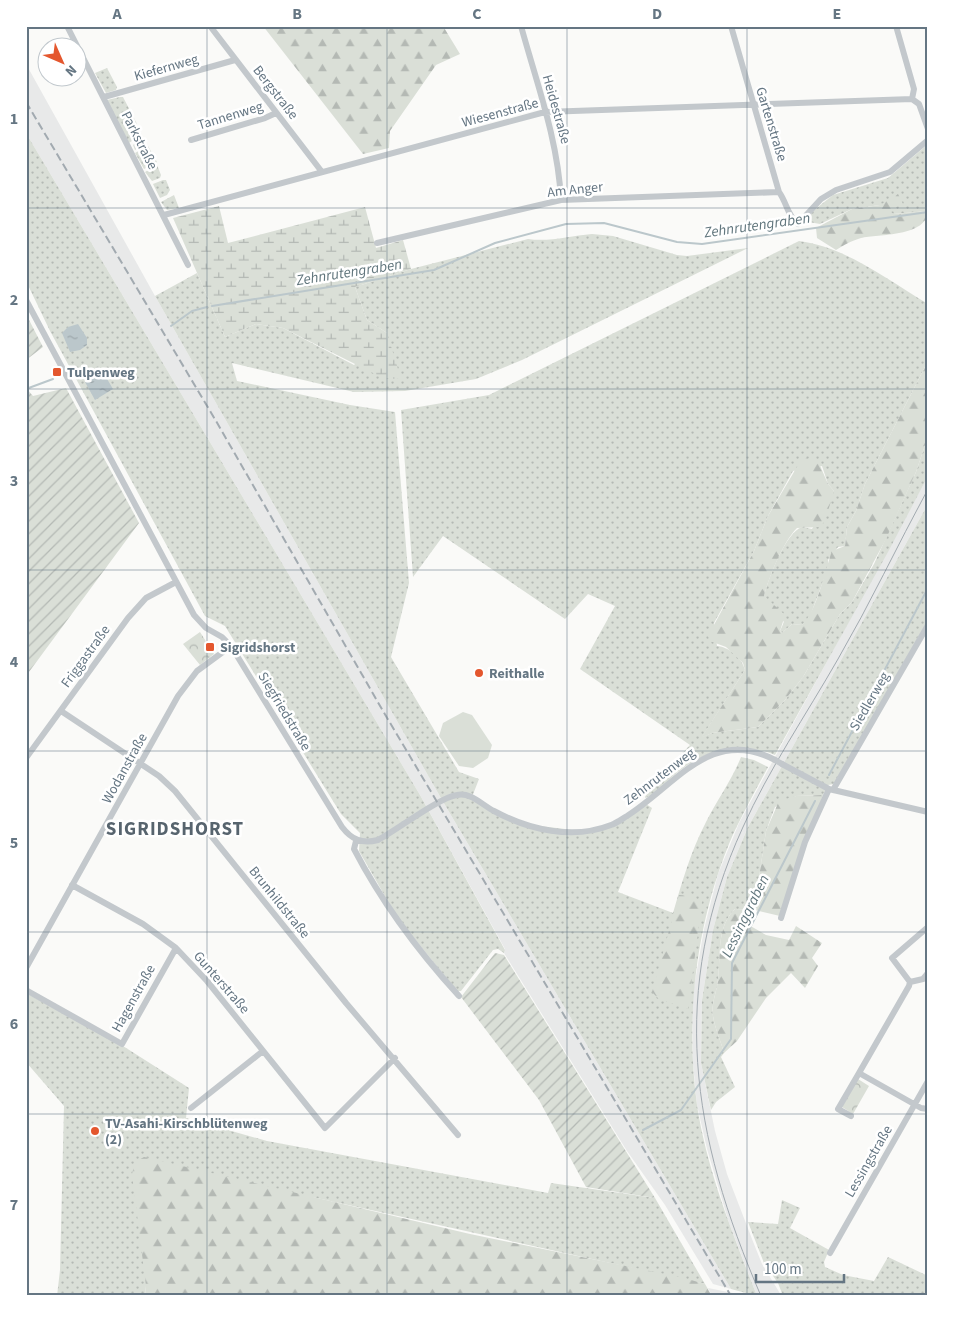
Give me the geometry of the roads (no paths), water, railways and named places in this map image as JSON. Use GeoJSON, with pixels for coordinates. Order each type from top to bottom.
{"type":"FeatureCollection","features":[{"type":"Feature","properties":{"kind":"street","name":"Parkstraße"},"geometry":{"type":"LineString","coordinates":[[67,26],[164,214],[188,265]]}},
{"type":"Feature","properties":{"kind":"street","name":"Bergstraße"},"geometry":{"type":"LineString","coordinates":[[210,26],[322,172]]}},
{"type":"Feature","properties":{"kind":"street","name":"Heidestraße"},"geometry":{"type":"LineString","coordinates":[[521,26],[557,158],[561,200]]}},
{"type":"Feature","properties":{"kind":"street","name":"Gartenstraße"},"geometry":{"type":"LineString","coordinates":[[731,26],[779,192],[784,199],[790,217],[798,224],[821,199],[836,190],[882,176],[928,140]]}},
{"type":"Feature","properties":{"kind":"street"},"geometry":{"type":"LineString","coordinates":[[896,26],[914,89],[912,99],[918,104],[928,129]]}},
{"type":"Feature","properties":{"kind":"street","name":"Kiefernweg"},"geometry":{"type":"LineString","coordinates":[[104,97],[235,60]]}},
{"type":"Feature","properties":{"kind":"street","name":"Wiesenstraße"},"geometry":{"type":"LineString","coordinates":[[164,214],[545,112],[912,99]]}},
{"type":"Feature","properties":{"kind":"street","name":"Tannenweg"},"geometry":{"type":"LineString","coordinates":[[191,140],[276,113]]}},
{"type":"Feature","properties":{"kind":"street","name":"Am Anger"},"geometry":{"type":"LineString","coordinates":[[377,243],[561,200],[779,192]]}},
{"type":"Feature","properties":{"kind":"street","name":"Siegfriedstraße"},"geometry":{"type":"LineString","coordinates":[[26,300],[194,615],[206,628],[222,637],[231,646],[342,827],[356,841],[354,849],[395,918],[430,964],[459,996]]}},
{"type":"Feature","properties":{"kind":"street","name":"Friggastraße"},"geometry":{"type":"LineString","coordinates":[[26,758],[128,618],[146,598],[176,582]]}},
{"type":"Feature","properties":{"kind":"street","name":"Siedlerweg"},"geometry":{"type":"LineString","coordinates":[[781,918],[805,842],[831,790],[928,625]]}},
{"type":"Feature","properties":{"kind":"street","name":"Wodanstraße"},"geometry":{"type":"LineString","coordinates":[[26,968],[178,696],[197,671],[231,646]]}},
{"type":"Feature","properties":{"kind":"street","name":"Brunhildstraße"},"geometry":{"type":"LineString","coordinates":[[61,711],[159,776],[175,791],[340,996],[395,1058],[458,1135]]}},
{"type":"Feature","properties":{"kind":"street","name":"Zehnrutenweg"},"geometry":{"type":"LineString","coordinates":[[356,841],[369,842],[378,840],[442,800],[459,794],[472,797],[494,811],[523,824],[552,831],[582,832],[612,825],[646,804],[690,766],[709,755],[741,750],[762,754],[831,790],[928,812]]}},
{"type":"Feature","properties":{"kind":"street","name":"Gunterstraße"},"geometry":{"type":"LineString","coordinates":[[72,884],[143,924],[176,948],[207,980],[325,1128],[395,1058]]}},
{"type":"Feature","properties":{"kind":"street"},"geometry":{"type":"LineString","coordinates":[[910,982],[892,958],[928,927]]}},
{"type":"Feature","properties":{"kind":"street","name":"Hagenstraße"},"geometry":{"type":"LineString","coordinates":[[26,990],[122,1044],[176,948]]}},
{"type":"Feature","properties":{"kind":"street"},"geometry":{"type":"LineString","coordinates":[[910,982],[923,980],[928,973]]}},
{"type":"Feature","properties":{"kind":"street"},"geometry":{"type":"LineString","coordinates":[[851,1116],[838,1109],[910,982]]}},
{"type":"Feature","properties":{"kind":"street"},"geometry":{"type":"LineString","coordinates":[[190,1108],[263,1051]]}},
{"type":"Feature","properties":{"kind":"street"},"geometry":{"type":"LineString","coordinates":[[859,1073],[914,1104],[928,1109]]}},
{"type":"Feature","properties":{"kind":"street","name":"Lessingstraße"},"geometry":{"type":"LineString","coordinates":[[830,1253],[928,1081]]}},
{"type":"Feature","properties":{"kind":"water"},"geometry":{"type":"Polygon","coordinates":[[[78,324],[87,338],[87,345],[80,350],[70,352],[62,333],[68,327],[78,324]]]}},
{"type":"Feature","properties":{"kind":"water"},"geometry":{"type":"Polygon","coordinates":[[[103,372],[113,389],[95,400],[85,382],[103,372]]]}},
{"type":"Feature","properties":{"kind":"waterway","name":"Zehnrutengraben"},"geometry":{"type":"LineString","coordinates":[[212,306],[434,270],[495,243],[566,224],[604,223],[677,242],[702,244],[928,212]]}},
{"type":"Feature","properties":{"kind":"waterway","name":"Zehnrutengraben"},"geometry":{"type":"LineString","coordinates":[[171,326],[192,311],[207,307]]}},
{"type":"Feature","properties":{"kind":"waterway","name":"Zehnrutengraben"},"geometry":{"type":"LineString","coordinates":[[26,389],[53,379]]}},
{"type":"Feature","properties":{"kind":"waterway","name":"Lessinggraben"},"geometry":{"type":"LineString","coordinates":[[829,775],[928,588]]}},
{"type":"Feature","properties":{"kind":"waterway","name":"Lessinggraben"},"geometry":{"type":"LineString","coordinates":[[643,1130],[681,1110],[731,1039],[732,963],[815,801]]}},
{"type":"Feature","properties":{"kind":"tram line"},"geometry":{"type":"LineString","coordinates":[[761,1296],[737,1236],[718,1178],[705,1120],[698,1063],[697,1005],[704,947],[719,888],[753,805],[850,638],[928,489]]}},
{"type":"Feature","properties":{"kind":"railway"},"geometry":{"type":"LineString","coordinates":[[26,102],[216,421],[383,711],[731,1296]]}},
{"type":"Feature","properties":{"kind":"place","name":"Tulpenweg"},"geometry":{"type":"Point","coordinates":[57,372]}},
{"type":"Feature","properties":{"kind":"place","name":"Sigridshorst"},"geometry":{"type":"Point","coordinates":[210,647]}},
{"type":"Feature","properties":{"kind":"place","name":"Reithalle"},"geometry":{"type":"Point","coordinates":[479,673]}},
{"type":"Feature","properties":{"kind":"place","name":"TV-Asahi-Kirschblütenweg (2)"},"geometry":{"type":"Point","coordinates":[95,1131]}},
{"type":"Feature","properties":{"kind":"district","name":"SIGRIDSHORST"},"geometry":{"type":"Point","coordinates":[175,828]}}]}
